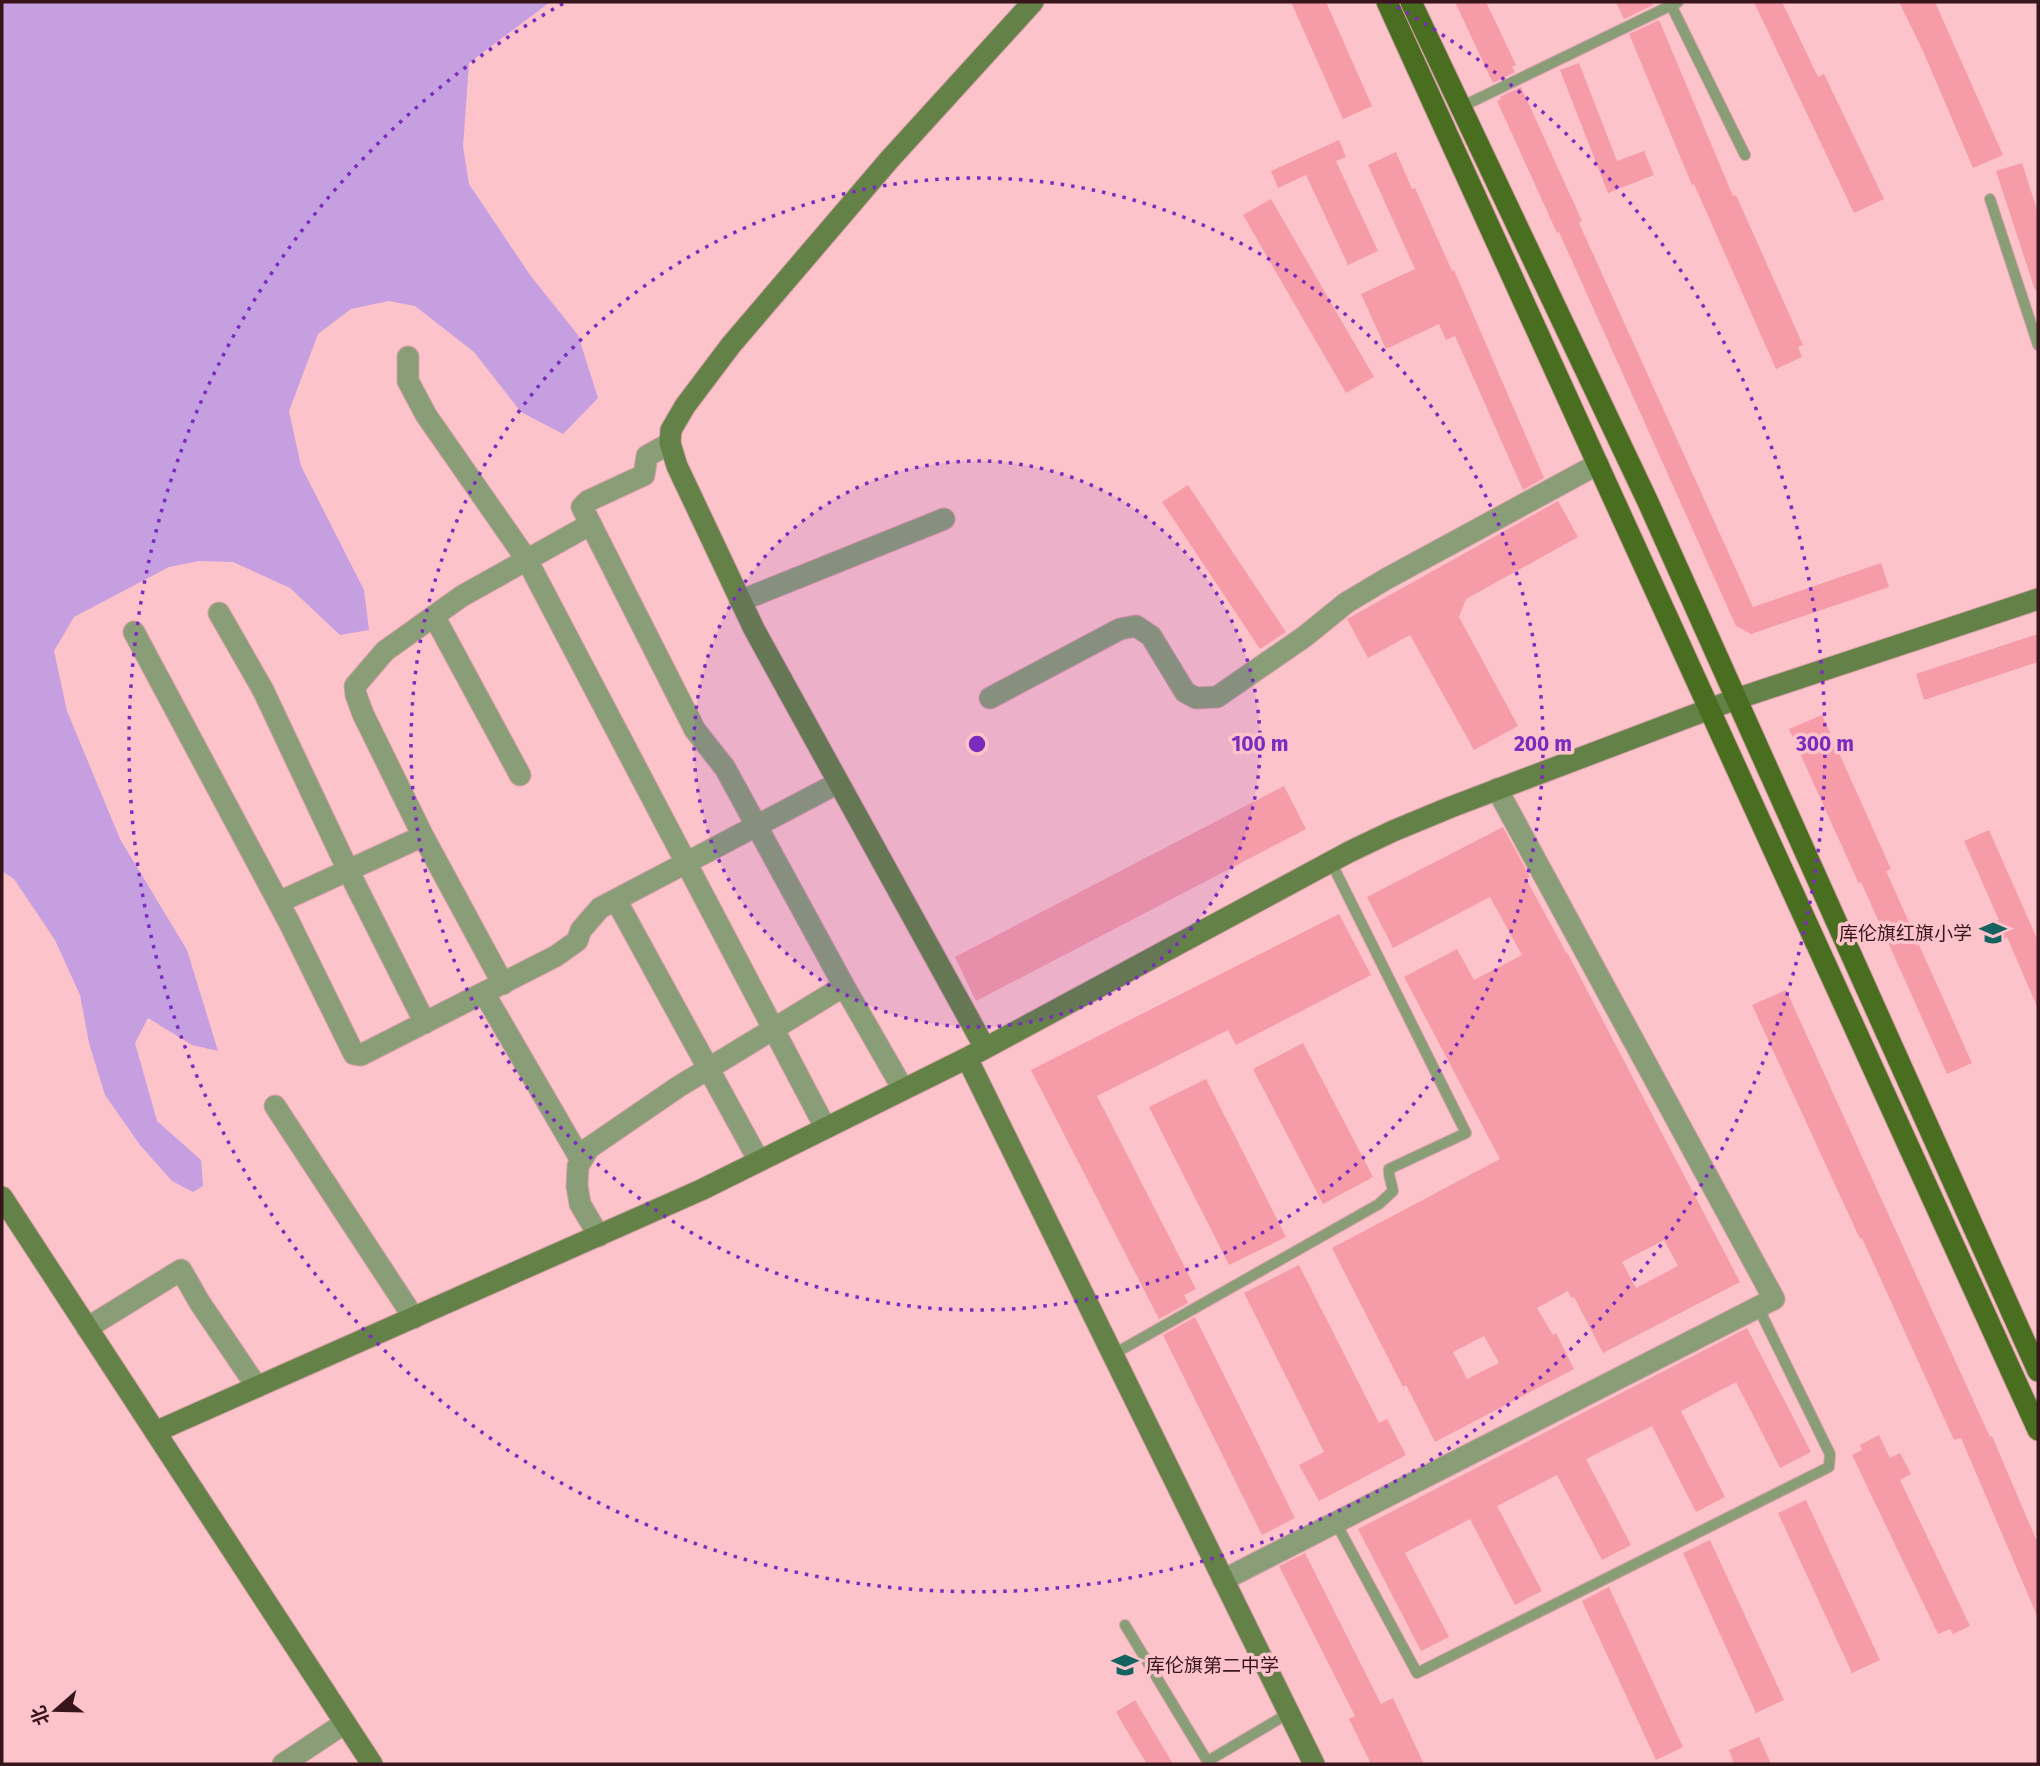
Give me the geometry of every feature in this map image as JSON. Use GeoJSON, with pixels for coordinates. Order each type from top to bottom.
{"type":"FeatureCollection","features":[{"type":"Feature","properties":{"kind":"main road"},"geometry":{"type":"LineString","coordinates":[[1387,2],[2038,1430]]}},
{"type":"Feature","properties":{"kind":"main road"},"geometry":{"type":"LineString","coordinates":[[1411,2],[1647,502],[2038,1371]]}},
{"type":"Feature","properties":{"kind":"street"},"geometry":{"type":"LineString","coordinates":[[1033,2],[889,160],[731,345],[685,407],[671,430],[670,443],[677,466],[754,629],[838,783],[976,1053],[1112,1354],[1314,1764]]}},
{"type":"Feature","properties":{"kind":"street"},"geometry":{"type":"LineString","coordinates":[[408,357],[408,381],[426,415],[527,560],[825,1128]]}},
{"type":"Feature","properties":{"kind":"street"},"geometry":{"type":"LineString","coordinates":[[670,443],[647,456],[644,475],[587,501],[582,507],[695,730],[725,768],[903,1089]]}},
{"type":"Feature","properties":{"kind":"street"},"geometry":{"type":"LineString","coordinates":[[990,698],[1120,629],[1136,626],[1151,636],[1185,692],[1196,698],[1217,697],[1304,637],[1346,603],[1598,464]]}},
{"type":"Feature","properties":{"kind":"street"},"geometry":{"type":"LineString","coordinates":[[740,601],[944,519]]}},
{"type":"Feature","properties":{"kind":"street"},"geometry":{"type":"LineString","coordinates":[[581,1160],[494,988],[363,714],[355,686],[384,651],[462,596],[591,524]]}},
{"type":"Feature","properties":{"kind":"street"},"geometry":{"type":"LineString","coordinates":[[155,1432],[701,1190],[976,1053],[1393,831],[1736,699],[2038,599]]}},
{"type":"Feature","properties":{"kind":"street"},"geometry":{"type":"LineString","coordinates":[[219,613],[263,690],[348,870],[425,1023]]}},
{"type":"Feature","properties":{"kind":"street"},"geometry":{"type":"LineString","coordinates":[[434,616],[520,775]]}},
{"type":"Feature","properties":{"kind":"street"},"geometry":{"type":"LineString","coordinates":[[134,632],[279,902],[354,1054],[361,1055],[556,956],[576,941],[600,908],[838,783]]}},
{"type":"Feature","properties":{"kind":"street"},"geometry":{"type":"LineString","coordinates":[[1223,1580],[1774,1299],[1497,789]]}},
{"type":"Feature","properties":{"kind":"street"},"geometry":{"type":"LineString","coordinates":[[279,902],[423,836]]}},
{"type":"Feature","properties":{"kind":"street"},"geometry":{"type":"LineString","coordinates":[[616,900],[759,1161]]}},
{"type":"Feature","properties":{"kind":"street"},"geometry":{"type":"LineString","coordinates":[[599,1236],[580,1204],[577,1186],[578,1166],[589,1148],[707,1069],[844,986]]}},
{"type":"Feature","properties":{"kind":"street"},"geometry":{"type":"LineString","coordinates":[[275,1106],[414,1318]]}},
{"type":"Feature","properties":{"kind":"street"},"geometry":{"type":"LineString","coordinates":[[2,1197],[372,1764]]}},
{"type":"Feature","properties":{"kind":"street"},"geometry":{"type":"LineString","coordinates":[[87,1328],[181,1270],[257,1387]]}},
{"type":"Feature","properties":{"kind":"street"},"geometry":{"type":"LineString","coordinates":[[283,1764],[345,1723]]}},
{"type":"Feature","properties":{"kind":"lane"},"geometry":{"type":"LineString","coordinates":[[1461,107],[1674,3],[1745,155]]}},
{"type":"Feature","properties":{"kind":"lane"},"geometry":{"type":"LineString","coordinates":[[1990,199],[2038,345]]}},
{"type":"Feature","properties":{"kind":"lane"},"geometry":{"type":"LineString","coordinates":[[1112,1354],[1379,1204],[1393,1191],[1388,1175],[1390,1169],[1466,1133],[1331,862]]}},
{"type":"Feature","properties":{"kind":"lane"},"geometry":{"type":"LineString","coordinates":[[1336,1523],[1417,1673],[1829,1467],[1830,1454],[1758,1307]]}},
{"type":"Feature","properties":{"kind":"lane"},"geometry":{"type":"LineString","coordinates":[[1125,1625],[1209,1763],[1289,1713]]}},
{"type":"Feature","properties":{"kind":"shaded area"},"geometry":{"type":"Polygon","coordinates":[[[2,2],[550,2],[469,63],[463,147],[469,184],[530,275],[578,335],[598,398],[563,434],[521,412],[474,352],[415,306],[389,301],[351,309],[318,334],[289,411],[301,466],[364,590],[369,630],[340,635],[290,588],[233,562],[199,561],[169,567],[74,617],[54,651],[67,711],[120,839],[187,950],[218,1051],[192,1045],[148,1018],[135,1043],[157,1121],[201,1160],[203,1186],[193,1192],[172,1181],[140,1145],[105,1095],[89,1043],[80,995],[55,940],[14,879],[2,871],[2,2]]]}},
{"type":"Feature","properties":{"kind":"building"},"geometry":{"type":"Polygon","coordinates":[[[1291,2],[1326,2],[1372,106],[1343,119],[1291,2]]]}},
{"type":"Feature","properties":{"kind":"building"},"geometry":{"type":"Polygon","coordinates":[[[1455,2],[1486,2],[1516,65],[1512,67],[1515,72],[1493,83],[1455,2]]]}},
{"type":"Feature","properties":{"kind":"building"},"geometry":{"type":"Polygon","coordinates":[[[1616,2],[1651,2],[1653,5],[1624,19],[1616,2]]]}},
{"type":"Feature","properties":{"kind":"building"},"geometry":{"type":"Polygon","coordinates":[[[1754,2],[1782,2],[1818,77],[1824,74],[1884,199],[1854,213],[1754,2]]]}},
{"type":"Feature","properties":{"kind":"building"},"geometry":{"type":"Polygon","coordinates":[[[1899,2],[1935,2],[2003,155],[1973,168],[1899,2]]]}},
{"type":"Feature","properties":{"kind":"building"},"geometry":{"type":"Polygon","coordinates":[[[1659,20],[1733,196],[1736,195],[1803,345],[1798,347],[1802,357],[1776,369],[1694,184],[1692,185],[1629,34],[1659,20]]]}},
{"type":"Feature","properties":{"kind":"building"},"geometry":{"type":"Polygon","coordinates":[[[1579,63],[1617,161],[1644,151],[1654,175],[1608,193],[1560,70],[1579,63]]]}},
{"type":"Feature","properties":{"kind":"building"},"geometry":{"type":"Polygon","coordinates":[[[1521,87],[1582,221],[1579,223],[1753,607],[1881,563],[1889,587],[1751,634],[1736,626],[1559,232],[1557,233],[1497,101],[1521,87]]]}},
{"type":"Feature","properties":{"kind":"building"},"geometry":{"type":"Polygon","coordinates":[[[1339,140],[1346,157],[1336,161],[1378,251],[1348,265],[1306,175],[1278,188],[1271,171],[1339,140]]]}},
{"type":"Feature","properties":{"kind":"building"},"geometry":{"type":"Polygon","coordinates":[[[1396,152],[1452,271],[1454,270],[1544,478],[1523,490],[1455,336],[1446,340],[1439,324],[1386,349],[1361,294],[1415,269],[1368,165],[1396,152]]]}},
{"type":"Feature","properties":{"kind":"building"},"geometry":{"type":"Polygon","coordinates":[[[2022,163],[2038,213],[2038,289],[2035,290],[1996,171],[2022,163]]]}},
{"type":"Feature","properties":{"kind":"building"},"geometry":{"type":"Polygon","coordinates":[[[1271,199],[1374,377],[1346,393],[1243,215],[1271,199]]]}},
{"type":"Feature","properties":{"kind":"building"},"geometry":{"type":"Polygon","coordinates":[[[1188,485],[1286,632],[1260,649],[1162,502],[1188,485]]]}},
{"type":"Feature","properties":{"kind":"building"},"geometry":{"type":"Polygon","coordinates":[[[1558,501],[1578,537],[1466,599],[1459,617],[1518,726],[1474,750],[1410,635],[1368,658],[1347,619],[1558,501]]]}},
{"type":"Feature","properties":{"kind":"building"},"geometry":{"type":"Polygon","coordinates":[[[2038,634],[2038,662],[1924,700],[1916,674],[2038,634]]]}},
{"type":"Feature","properties":{"kind":"building"},"geometry":{"type":"Polygon","coordinates":[[[1822,715],[1891,869],[1886,871],[1972,1063],[1947,1074],[1789,729],[1822,715]]]}},
{"type":"Feature","properties":{"kind":"building"},"geometry":{"type":"Polygon","coordinates":[[[1284,786],[1306,829],[976,1001],[955,957],[1284,786]]]}},
{"type":"Feature","properties":{"kind":"building"},"geometry":{"type":"Polygon","coordinates":[[[1503,827],[1530,877],[1526,879],[1740,1282],[1603,1353],[1574,1297],[1571,1298],[1568,1291],[1537,1308],[1553,1335],[1556,1333],[1574,1369],[1435,1442],[1406,1385],[1403,1387],[1332,1248],[1500,1159],[1404,977],[1457,949],[1474,980],[1522,955],[1490,897],[1393,948],[1367,897],[1503,827]],[[1664,1240],[1622,1262],[1636,1288],[1678,1266],[1664,1240]],[[1484,1336],[1453,1352],[1467,1379],[1499,1363],[1484,1336]]]}},
{"type":"Feature","properties":{"kind":"building"},"geometry":{"type":"Polygon","coordinates":[[[1989,830],[2038,941],[2038,1009],[2007,937],[1995,943],[1987,925],[1999,920],[1964,841],[1989,830]]]}},
{"type":"Feature","properties":{"kind":"building"},"geometry":{"type":"Polygon","coordinates":[[[1339,914],[1371,975],[1236,1045],[1228,1030],[1097,1096],[1196,1289],[1184,1295],[1188,1303],[1159,1319],[1031,1070],[1339,914]]]}},
{"type":"Feature","properties":{"kind":"building"},"geometry":{"type":"Polygon","coordinates":[[[1786,990],[1990,1437],[1992,1436],[2038,1544],[2038,1618],[1961,1438],[1954,1440],[1752,1005],[1786,990]]]}},
{"type":"Feature","properties":{"kind":"building"},"geometry":{"type":"Polygon","coordinates":[[[1303,1043],[1373,1177],[1323,1204],[1253,1069],[1303,1043]]]}},
{"type":"Feature","properties":{"kind":"building"},"geometry":{"type":"Polygon","coordinates":[[[1206,1079],[1286,1237],[1229,1265],[1149,1107],[1206,1079]]]}},
{"type":"Feature","properties":{"kind":"building"},"geometry":{"type":"Polygon","coordinates":[[[1299,1265],[1379,1423],[1387,1419],[1406,1455],[1319,1501],[1299,1465],[1324,1452],[1244,1293],[1299,1265]]]}},
{"type":"Feature","properties":{"kind":"building"},"geometry":{"type":"Polygon","coordinates":[[[1195,1317],[1295,1518],[1262,1535],[1163,1335],[1195,1317]]]}},
{"type":"Feature","properties":{"kind":"building"},"geometry":{"type":"Polygon","coordinates":[[[1747,1328],[1811,1452],[1780,1468],[1736,1382],[1681,1411],[1725,1497],[1696,1512],[1652,1426],[1586,1459],[1631,1545],[1602,1560],[1557,1475],[1497,1506],[1542,1591],[1515,1605],[1470,1519],[1405,1553],[1449,1637],[1421,1651],[1358,1529],[1747,1328]]]}},
{"type":"Feature","properties":{"kind":"building"},"geometry":{"type":"Polygon","coordinates":[[[1879,1435],[1890,1458],[1900,1453],[1911,1474],[1900,1480],[1970,1626],[1953,1634],[1950,1629],[1938,1634],[1852,1455],[1862,1450],[1860,1445],[1879,1435]]]}},
{"type":"Feature","properties":{"kind":"building"},"geometry":{"type":"Polygon","coordinates":[[[1806,1500],[1880,1660],[1852,1673],[1778,1513],[1806,1500]]]}},
{"type":"Feature","properties":{"kind":"building"},"geometry":{"type":"Polygon","coordinates":[[[1710,1540],[1784,1700],[1756,1713],[1683,1553],[1710,1540]]]}},
{"type":"Feature","properties":{"kind":"building"},"geometry":{"type":"Polygon","coordinates":[[[1305,1553],[1381,1704],[1393,1698],[1424,1764],[1371,1764],[1349,1719],[1355,1716],[1279,1566],[1305,1553]]]}},
{"type":"Feature","properties":{"kind":"building"},"geometry":{"type":"Polygon","coordinates":[[[1609,1587],[1683,1747],[1656,1760],[1582,1601],[1609,1587]]]}},
{"type":"Feature","properties":{"kind":"building"},"geometry":{"type":"Polygon","coordinates":[[[1135,1700],[1173,1764],[1147,1764],[1131,1738],[1116,1712],[1135,1700]]]}},
{"type":"Feature","properties":{"kind":"building"},"geometry":{"type":"Polygon","coordinates":[[[1759,1737],[1771,1764],[1734,1764],[1729,1750],[1759,1737]]]}},
{"type":"Feature","properties":{"kind":"place","name":"库伦旗红旗小学"},"geometry":{"type":"Point","coordinates":[1993,933]}},
{"type":"Feature","properties":{"kind":"place","name":"库伦旗第二中学"},"geometry":{"type":"Point","coordinates":[1125,1665]}}]}
